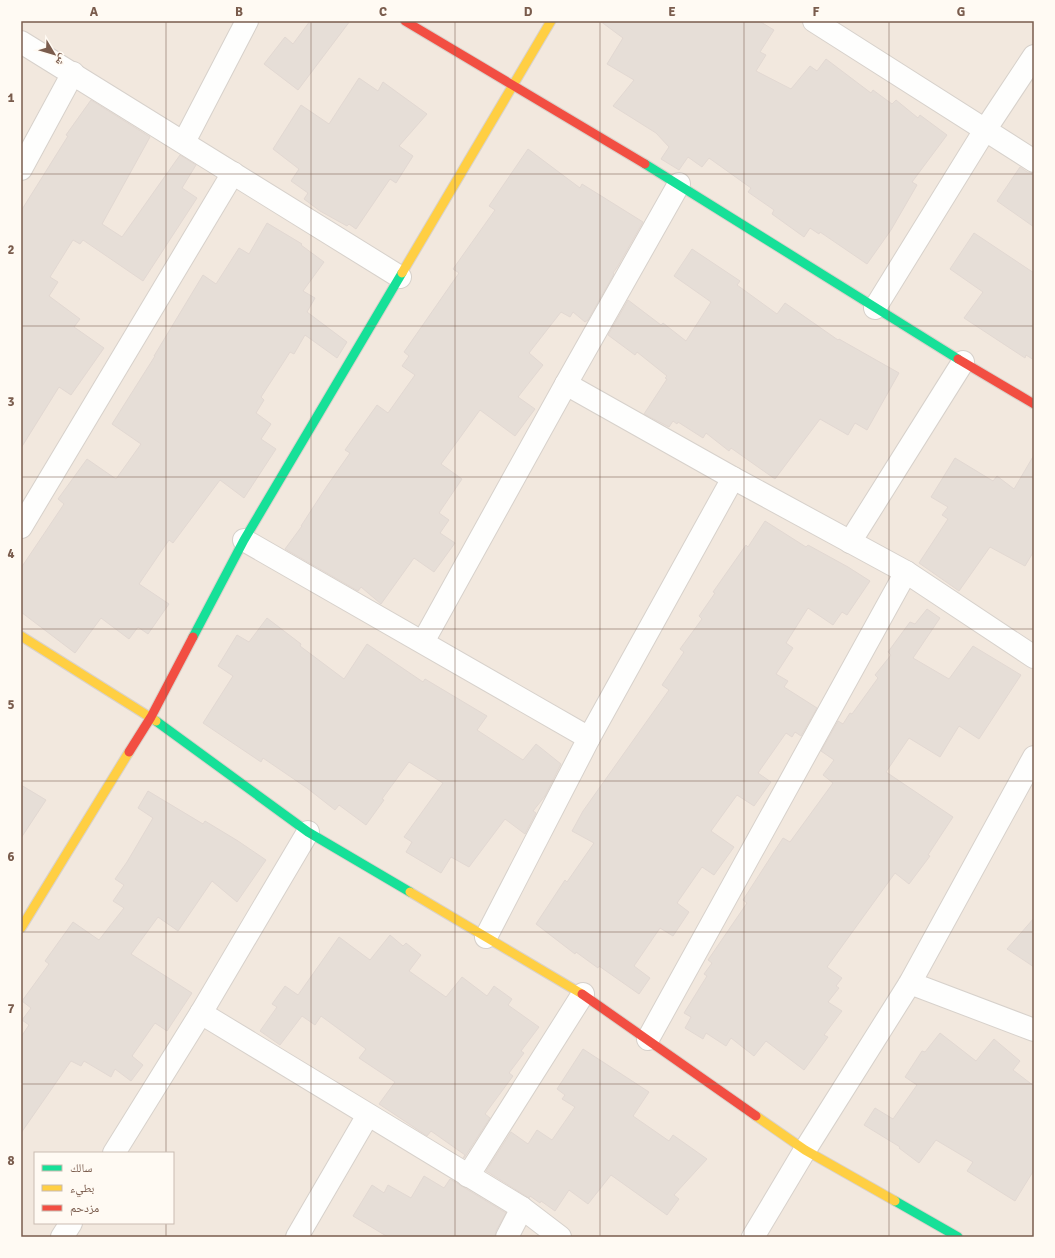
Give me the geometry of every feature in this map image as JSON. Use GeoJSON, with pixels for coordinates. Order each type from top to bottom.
{"type":"FeatureCollection","features":[{"type":"Feature","properties":{"kind":"street"},"geometry":{"type":"LineString","coordinates":[[184,142],[247,21]]}},
{"type":"Feature","properties":{"kind":"street"},"geometry":{"type":"LineString","coordinates":[[405,21],[679,184],[875,308],[1034,404]]}},
{"type":"Feature","properties":{"kind":"street"},"geometry":{"type":"LineString","coordinates":[[23,921],[151,717],[244,540],[551,21]]}},
{"type":"Feature","properties":{"kind":"street"},"geometry":{"type":"LineString","coordinates":[[814,21],[1034,161]]}},
{"type":"Feature","properties":{"kind":"street"},"geometry":{"type":"LineString","coordinates":[[21,42],[400,276]]}},
{"type":"Feature","properties":{"kind":"street"},"geometry":{"type":"LineString","coordinates":[[875,308],[1034,56]]}},
{"type":"Feature","properties":{"kind":"street"},"geometry":{"type":"LineString","coordinates":[[21,170],[73,73]]}},
{"type":"Feature","properties":{"kind":"street"},"geometry":{"type":"LineString","coordinates":[[21,527],[234,173]]}},
{"type":"Feature","properties":{"kind":"street"},"geometry":{"type":"LineString","coordinates":[[423,642],[679,184]]}},
{"type":"Feature","properties":{"kind":"street"},"geometry":{"type":"LineString","coordinates":[[850,542],[963,362]]}},
{"type":"Feature","properties":{"kind":"street"},"geometry":{"type":"LineString","coordinates":[[566,384],[733,478],[906,572],[1034,658]]}},
{"type":"Feature","properties":{"kind":"street"},"geometry":{"type":"LineString","coordinates":[[486,937],[590,738],[733,478]]}},
{"type":"Feature","properties":{"kind":"street"},"geometry":{"type":"LineString","coordinates":[[244,540],[590,738]]}},
{"type":"Feature","properties":{"kind":"street"},"geometry":{"type":"LineString","coordinates":[[648,1039],[906,572]]}},
{"type":"Feature","properties":{"kind":"street"},"geometry":{"type":"LineString","coordinates":[[21,636],[151,717],[308,832],[583,994],[805,1150],[958,1237]]}},
{"type":"Feature","properties":{"kind":"street"},"geometry":{"type":"LineString","coordinates":[[753,1237],[805,1150],[910,983],[1034,757]]}},
{"type":"Feature","properties":{"kind":"street"},"geometry":{"type":"LineString","coordinates":[[115,1152],[201,1013],[308,832]]}},
{"type":"Feature","properties":{"kind":"street"},"geometry":{"type":"LineString","coordinates":[[910,983],[1034,1030]]}},
{"type":"Feature","properties":{"kind":"street"},"geometry":{"type":"LineString","coordinates":[[468,1176],[583,994]]}},
{"type":"Feature","properties":{"kind":"street"},"geometry":{"type":"LineString","coordinates":[[201,1013],[522,1208],[560,1237]]}},
{"type":"Feature","properties":{"kind":"street"},"geometry":{"type":"LineString","coordinates":[[297,1237],[368,1115]]}},
{"type":"Feature","properties":{"kind":"street"},"geometry":{"type":"LineString","coordinates":[[507,1237],[522,1208]]}},
{"type":"Feature","properties":{"kind":"street"},"geometry":{"type":"LineString","coordinates":[[62,1237],[69,1224]]}},
{"type":"Feature","properties":{"kind":"shaded area"},"geometry":{"type":"Polygon","coordinates":[[[21,21],[1034,21],[1034,1237],[21,1237],[21,21]]]}},
{"type":"Feature","properties":{"kind":"building"},"geometry":{"type":"Polygon","coordinates":[[[310,21],[350,21],[298,90],[264,64],[285,37],[293,44],[310,21]]]}},
{"type":"Feature","properties":{"kind":"building"},"geometry":{"type":"Polygon","coordinates":[[[600,21],[759,21],[774,30],[760,52],[766,55],[756,71],[791,89],[810,66],[817,71],[826,59],[871,93],[873,90],[892,104],[896,100],[918,118],[920,115],[947,135],[912,182],[917,185],[891,230],[867,264],[820,232],[819,234],[810,228],[804,237],[772,214],[774,210],[748,192],[751,188],[709,158],[702,167],[688,157],[679,170],[661,159],[669,147],[656,133],[613,106],[634,80],[607,64],[623,38],[600,21]]]}},
{"type":"Feature","properties":{"kind":"building"},"geometry":{"type":"Polygon","coordinates":[[[359,78],[378,91],[383,82],[427,114],[399,146],[413,156],[396,183],[390,179],[356,229],[349,224],[347,226],[320,211],[304,199],[308,193],[291,181],[299,169],[273,149],[301,105],[329,124],[359,78]]]}},
{"type":"Feature","properties":{"kind":"building"},"geometry":{"type":"Polygon","coordinates":[[[91,100],[150,137],[102,224],[122,237],[180,155],[196,165],[182,188],[197,198],[143,281],[83,240],[80,244],[73,240],[50,277],[58,282],[49,296],[80,319],[74,327],[104,348],[71,395],[59,387],[21,448],[21,211],[68,136],[66,135],[91,100]]]}},
{"type":"Feature","properties":{"kind":"building"},"geometry":{"type":"Polygon","coordinates":[[[528,149],[580,188],[582,184],[643,222],[613,273],[614,274],[588,320],[585,322],[573,312],[570,317],[561,312],[529,353],[543,365],[518,397],[535,409],[515,436],[480,410],[441,464],[462,479],[439,513],[449,520],[440,533],[455,543],[434,572],[414,558],[381,604],[361,587],[358,591],[285,549],[350,453],[345,450],[377,405],[388,413],[415,375],[402,366],[409,356],[404,352],[459,273],[453,269],[495,210],[489,206],[528,149]]]}},
{"type":"Feature","properties":{"kind":"building"},"geometry":{"type":"Polygon","coordinates":[[[1020,167],[1027,172],[1034,173],[1034,227],[997,201],[1020,167]]]}},
{"type":"Feature","properties":{"kind":"building"},"geometry":{"type":"Polygon","coordinates":[[[267,223],[302,244],[301,245],[324,262],[303,291],[315,298],[307,312],[347,342],[337,358],[305,335],[294,354],[290,352],[261,397],[264,400],[256,413],[271,424],[261,439],[276,449],[244,498],[220,480],[173,543],[169,540],[139,584],[169,604],[148,634],[138,627],[129,639],[101,618],[75,653],[21,612],[21,568],[64,504],[58,499],[87,459],[116,479],[141,444],[112,424],[155,356],[203,275],[216,284],[239,248],[249,254],[267,223]]]}},
{"type":"Feature","properties":{"kind":"building"},"geometry":{"type":"Polygon","coordinates":[[[974,233],[1034,273],[1034,360],[1026,355],[1025,358],[964,318],[983,292],[950,269],[974,233]]]}},
{"type":"Feature","properties":{"kind":"building"},"geometry":{"type":"Polygon","coordinates":[[[692,249],[740,281],[737,285],[777,314],[785,303],[838,340],[839,339],[899,373],[867,430],[855,423],[848,435],[820,419],[775,479],[731,448],[729,451],[706,433],[703,438],[678,422],[677,424],[673,421],[669,427],[644,414],[667,379],[665,378],[667,376],[637,352],[635,355],[608,335],[628,300],[661,325],[663,323],[686,341],[711,302],[674,276],[692,249]]]}},
{"type":"Feature","properties":{"kind":"building"},"geometry":{"type":"Polygon","coordinates":[[[1034,455],[1034,551],[1025,566],[990,547],[959,591],[919,563],[948,519],[942,515],[948,507],[931,497],[955,458],[993,481],[997,476],[1014,489],[1034,455]]]}},
{"type":"Feature","properties":{"kind":"building"},"geometry":{"type":"Polygon","coordinates":[[[765,521],[806,547],[808,545],[870,581],[847,615],[842,612],[833,625],[808,608],[786,643],[793,648],[776,674],[788,681],[784,687],[817,708],[801,736],[795,732],[792,737],[786,733],[758,773],[771,782],[754,806],[737,795],[711,831],[734,847],[714,875],[702,867],[677,903],[689,912],[673,936],[660,928],[634,966],[650,978],[639,994],[599,966],[598,968],[576,952],[575,954],[536,924],[565,880],[567,882],[594,843],[572,831],[583,811],[669,690],[662,685],[684,652],[680,649],[702,619],[699,616],[715,593],[713,592],[746,545],[748,547],[765,521]]]}},
{"type":"Feature","properties":{"kind":"building"},"geometry":{"type":"Polygon","coordinates":[[[927,609],[940,618],[913,658],[949,679],[973,646],[1021,675],[979,739],[959,726],[940,757],[909,738],[886,772],[953,817],[928,855],[930,856],[909,884],[895,873],[827,967],[842,978],[836,986],[839,988],[828,1002],[842,1011],[824,1035],[828,1037],[804,1070],[766,1041],[754,1056],[731,1038],[726,1046],[706,1033],[703,1039],[685,1028],[691,1017],[684,1013],[707,976],[704,974],[712,963],[708,960],[747,903],[743,900],[783,838],[790,842],[833,783],[823,775],[834,760],[821,751],[838,721],[843,724],[850,713],[852,714],[878,678],[875,675],[891,655],[888,652],[910,622],[915,624],[927,609]]]}},
{"type":"Feature","properties":{"kind":"building"},"geometry":{"type":"Polygon","coordinates":[[[267,618],[301,644],[300,646],[344,679],[367,644],[423,682],[425,679],[487,716],[477,730],[523,760],[536,744],[561,764],[545,796],[533,811],[536,813],[525,834],[505,819],[469,867],[451,857],[441,873],[406,852],[412,842],[404,837],[443,783],[409,762],[382,799],[384,800],[366,825],[339,805],[335,810],[307,788],[263,758],[261,762],[203,723],[233,676],[218,666],[237,635],[249,642],[267,618]]]}},
{"type":"Feature","properties":{"kind":"building"},"geometry":{"type":"Polygon","coordinates":[[[21,785],[46,800],[21,838],[21,785]]]}},
{"type":"Feature","properties":{"kind":"building"},"geometry":{"type":"Polygon","coordinates":[[[148,791],[203,824],[205,821],[266,860],[237,902],[212,881],[178,931],[158,917],[131,954],[192,993],[167,1031],[155,1023],[132,1056],[143,1065],[131,1081],[115,1069],[111,1077],[84,1061],[81,1066],[71,1061],[21,1133],[21,1037],[29,1025],[22,1020],[31,1008],[22,1001],[49,964],[45,961],[73,922],[99,940],[124,908],[113,901],[124,885],[115,879],[153,818],[138,808],[148,791]]]}},
{"type":"Feature","properties":{"kind":"building"},"geometry":{"type":"Polygon","coordinates":[[[1034,918],[1034,967],[1007,949],[1034,918]]]}},
{"type":"Feature","properties":{"kind":"building"},"geometry":{"type":"Polygon","coordinates":[[[390,935],[403,946],[406,943],[421,955],[409,971],[446,997],[462,977],[487,996],[494,986],[512,999],[508,1005],[539,1027],[521,1051],[524,1053],[509,1073],[513,1076],[485,1114],[490,1118],[464,1158],[465,1155],[431,1131],[427,1136],[379,1104],[395,1082],[359,1058],[366,1049],[321,1016],[315,1025],[302,1016],[280,1045],[260,1031],[277,1007],[272,1004],[285,986],[298,995],[339,937],[370,960],[390,935]]]}},
{"type":"Feature","properties":{"kind":"building"},"geometry":{"type":"Polygon","coordinates":[[[940,1033],[976,1061],[994,1039],[1020,1061],[1013,1070],[1034,1086],[1034,1170],[1015,1201],[967,1171],[973,1162],[936,1140],[919,1163],[899,1148],[900,1147],[864,1125],[875,1108],[893,1119],[917,1085],[905,1077],[922,1051],[925,1052],[940,1033]]]}},
{"type":"Feature","properties":{"kind":"building"},"geometry":{"type":"Polygon","coordinates":[[[583,1049],[649,1092],[633,1116],[669,1141],[673,1135],[707,1159],[674,1195],[679,1199],[667,1215],[611,1175],[588,1204],[569,1190],[555,1211],[541,1201],[540,1203],[530,1196],[529,1198],[486,1171],[511,1132],[528,1144],[537,1130],[552,1140],[575,1107],[562,1099],[565,1095],[557,1089],[583,1049]]]}},
{"type":"Feature","properties":{"kind":"building"},"geometry":{"type":"Polygon","coordinates":[[[424,1176],[444,1188],[450,1179],[506,1213],[496,1231],[495,1237],[388,1237],[353,1216],[372,1185],[384,1193],[388,1185],[411,1198],[424,1176]]]}},
{"type":"Feature","properties":{"kind":"traffic: fast"},"geometry":{"type":"LineString","coordinates":[[645,164],[958,359]]}},
{"type":"Feature","properties":{"kind":"traffic: fast"},"geometry":{"type":"LineString","coordinates":[[193,637],[244,540],[402,273]]}},
{"type":"Feature","properties":{"kind":"traffic: fast"},"geometry":{"type":"LineString","coordinates":[[156,721],[308,832],[410,892]]}},
{"type":"Feature","properties":{"kind":"traffic: fast"},"geometry":{"type":"LineString","coordinates":[[895,1201],[958,1237]]}},
{"type":"Feature","properties":{"kind":"traffic: slow"},"geometry":{"type":"LineString","coordinates":[[402,273],[551,21]]}},
{"type":"Feature","properties":{"kind":"traffic: slow"},"geometry":{"type":"LineString","coordinates":[[21,636],[156,721]]}},
{"type":"Feature","properties":{"kind":"traffic: slow"},"geometry":{"type":"LineString","coordinates":[[21,928],[129,752]]}},
{"type":"Feature","properties":{"kind":"traffic: slow"},"geometry":{"type":"LineString","coordinates":[[410,892],[582,994]]}},
{"type":"Feature","properties":{"kind":"traffic: slow"},"geometry":{"type":"LineString","coordinates":[[756,1116],[805,1150],[895,1201]]}},
{"type":"Feature","properties":{"kind":"traffic: jam"},"geometry":{"type":"LineString","coordinates":[[405,21],[645,164]]}},
{"type":"Feature","properties":{"kind":"traffic: jam"},"geometry":{"type":"LineString","coordinates":[[958,359],[1034,404]]}},
{"type":"Feature","properties":{"kind":"traffic: jam"},"geometry":{"type":"LineString","coordinates":[[129,752],[151,717],[193,637]]}},
{"type":"Feature","properties":{"kind":"traffic: jam"},"geometry":{"type":"LineString","coordinates":[[582,994],[756,1116]]}}]}
